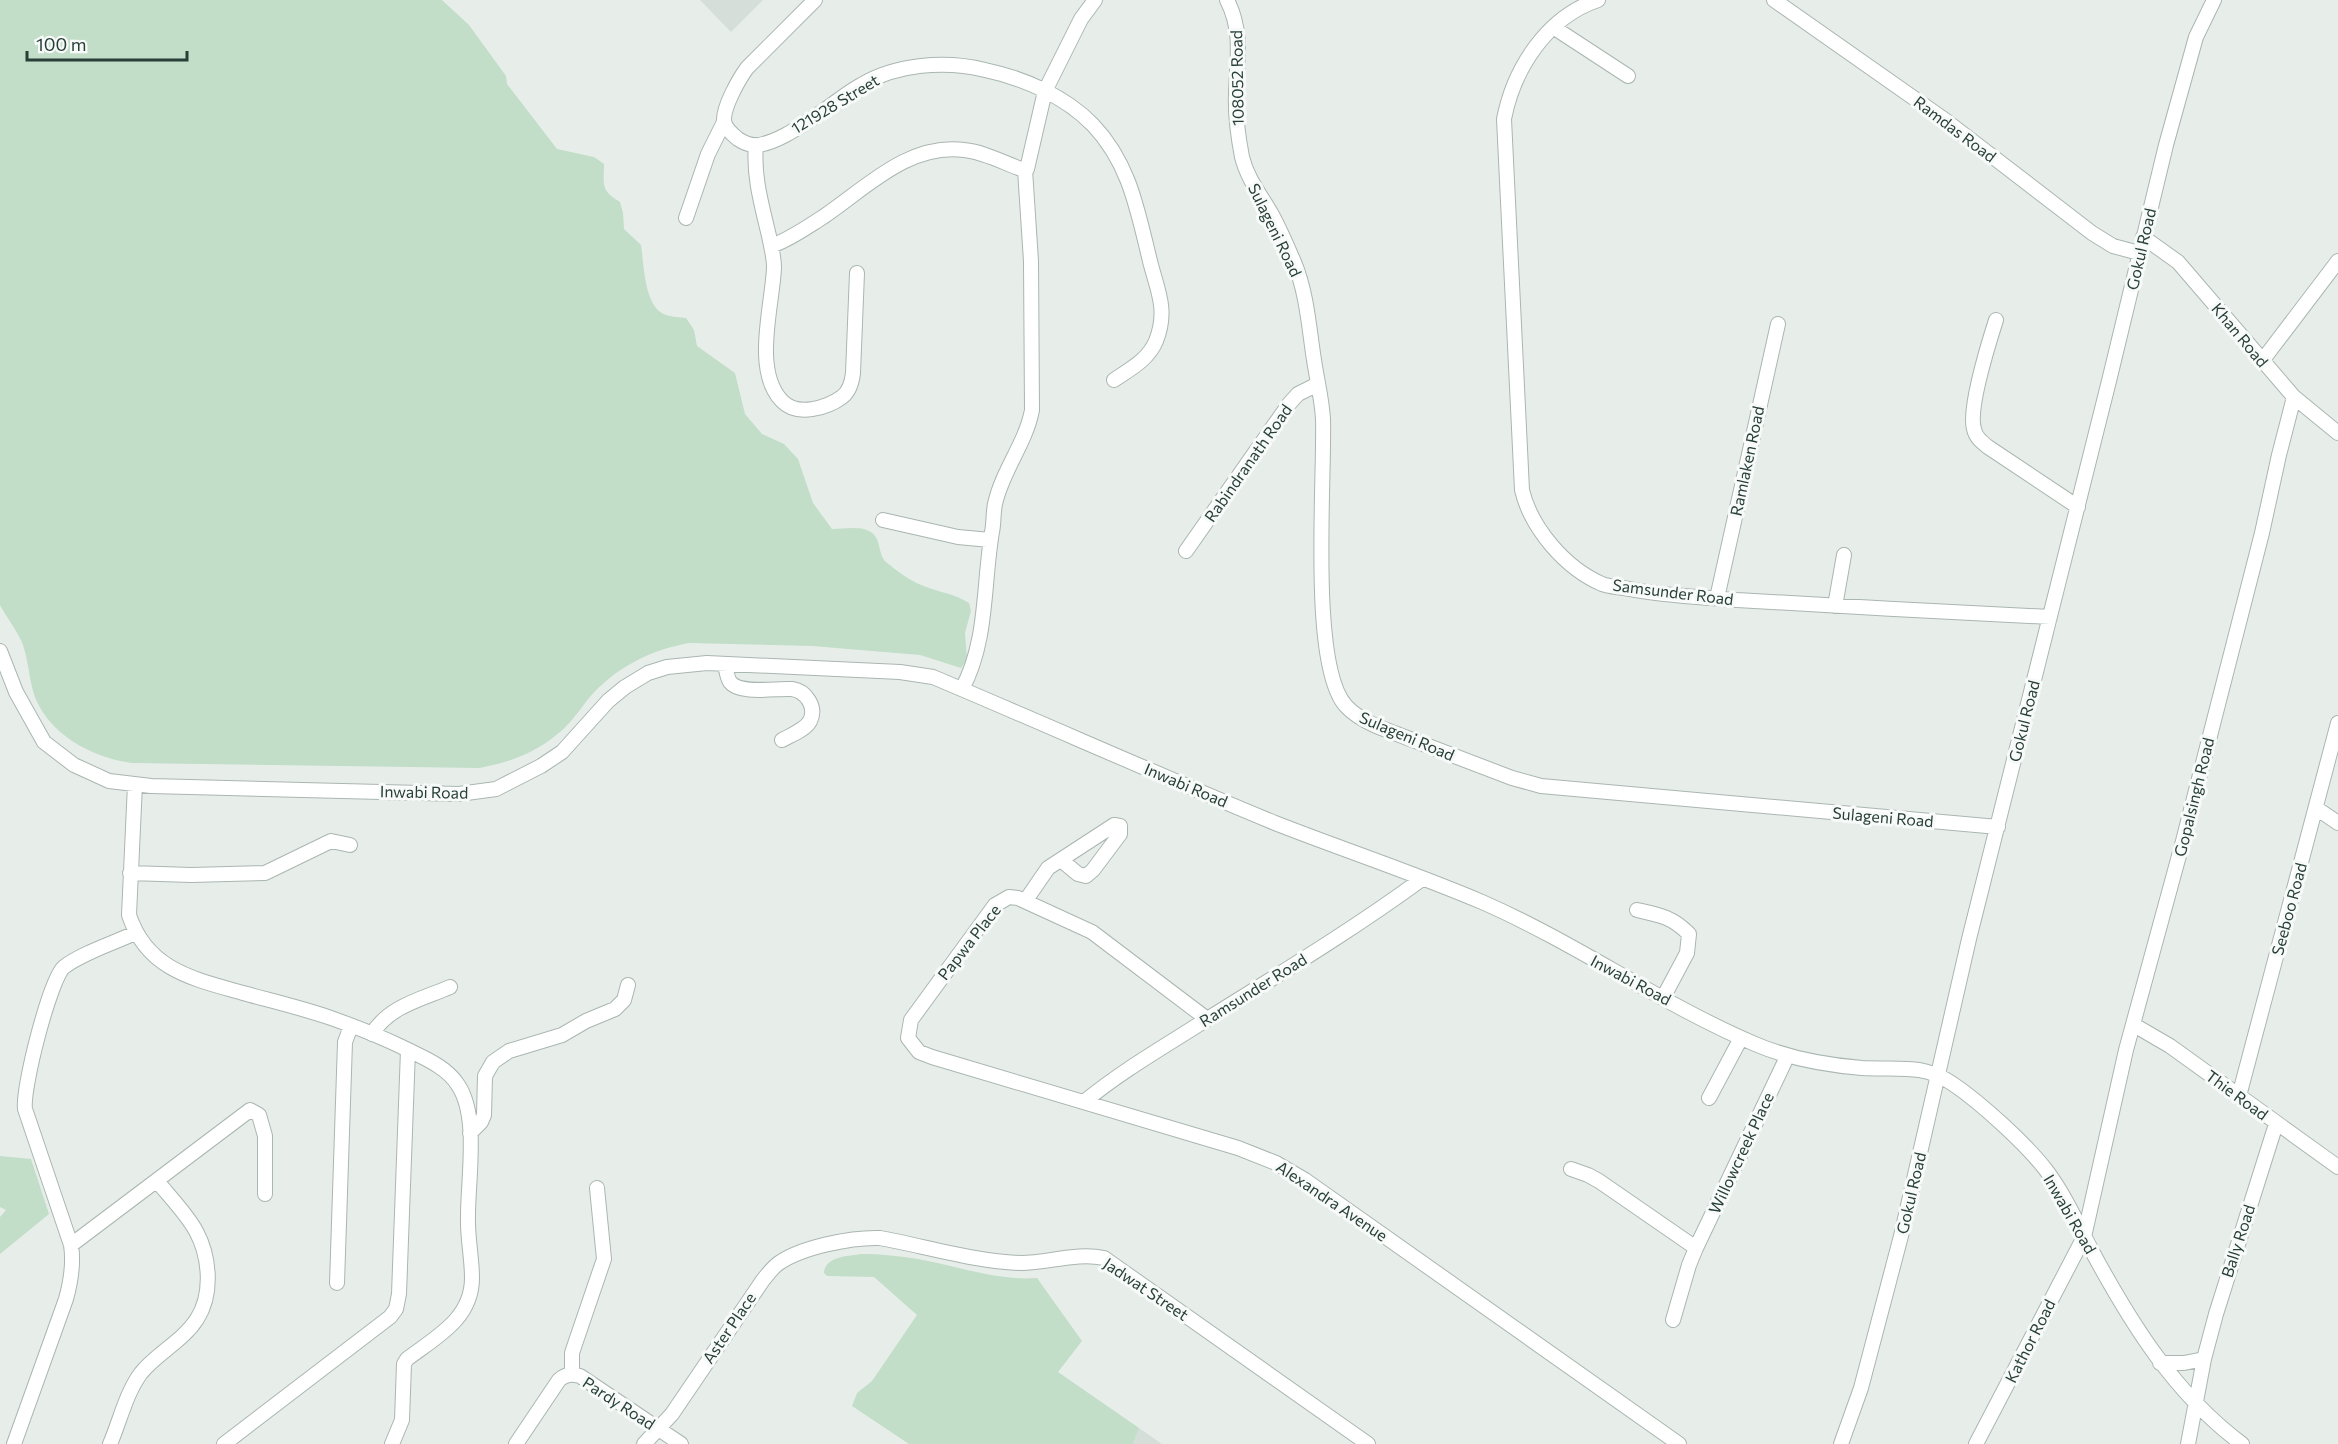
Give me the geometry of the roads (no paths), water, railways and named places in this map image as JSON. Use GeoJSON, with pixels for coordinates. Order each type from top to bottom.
{"type":"FeatureCollection","features":[{"type":"Feature","properties":{"kind":"street"},"geometry":{"type":"LineString","coordinates":[[686,218],[708,154],[724,122],[734,90],[747,68],[815,0]]}},
{"type":"Feature","properties":{"kind":"street"},"geometry":{"type":"LineString","coordinates":[[962,689],[970,673],[978,646],[994,505],[1015,452],[1029,427],[1032,410],[1031,261],[1025,170],[1029,166],[1045,90],[1081,19],[1095,0]]}},
{"type":"Feature","properties":{"kind":"street","name":"108052 Road"},"geometry":{"type":"LineString","coordinates":[[1227,0],[1235,19],[1239,45],[1236,104],[1242,158]]}},
{"type":"Feature","properties":{"kind":"street"},"geometry":{"type":"LineString","coordinates":[[1598,0],[1580,6],[1553,27],[1628,76]]}},
{"type":"Feature","properties":{"kind":"street","name":"Ramdas Road"},"geometry":{"type":"LineString","coordinates":[[1773,0],[1945,120],[2092,233],[2113,246],[2139,253]]}},
{"type":"Feature","properties":{"kind":"street","name":"Gokul Road"},"geometry":{"type":"LineString","coordinates":[[1841,1444],[1861,1388],[1890,1279],[1998,827],[2187,63],[2196,37],[2214,0]]}},
{"type":"Feature","properties":{"kind":"street","name":"Samsunder Road"},"geometry":{"type":"LineString","coordinates":[[1553,27],[1521,68],[1504,119],[1522,490],[1527,509],[1535,524],[1553,547],[1580,570],[1602,584],[1651,593],[1835,606],[2050,617]]}},
{"type":"Feature","properties":{"kind":"street","name":"121928 Street"},"geometry":{"type":"LineString","coordinates":[[756,145],[792,131],[860,85],[893,71],[927,66],[963,66],[992,71],[1045,90],[1092,124],[1103,136],[1123,170],[1138,205],[1151,265],[1161,296],[1160,327],[1148,356],[1114,380]]}},
{"type":"Feature","properties":{"kind":"street"},"geometry":{"type":"LineString","coordinates":[[724,122],[738,138],[756,145],[755,172],[774,267],[767,315],[767,361],[777,393],[790,407],[802,410],[816,408],[843,396],[851,386],[854,373],[857,273]]}},
{"type":"Feature","properties":{"kind":"street"},"geometry":{"type":"LineString","coordinates":[[771,246],[813,223],[884,173],[912,158],[932,152],[964,150],[981,153],[1025,170]]}},
{"type":"Feature","properties":{"kind":"street","name":"Sulageni Road"},"geometry":{"type":"LineString","coordinates":[[1242,158],[1248,174],[1271,214],[1300,281],[1323,417],[1322,563],[1328,655],[1332,680],[1344,705],[1357,716],[1414,742],[1512,778],[1541,786],[1998,827]]}},
{"type":"Feature","properties":{"kind":"street","name":"Khan Road"},"geometry":{"type":"LineString","coordinates":[[2144,237],[2178,262],[2294,397],[2338,433]]}},
{"type":"Feature","properties":{"kind":"street"},"geometry":{"type":"LineString","coordinates":[[2262,361],[2338,261]]}},
{"type":"Feature","properties":{"kind":"street"},"geometry":{"type":"LineString","coordinates":[[1996,320],[1982,368],[1972,420],[1976,435],[1988,447],[2078,507]]}},
{"type":"Feature","properties":{"kind":"street","name":"Ramlaken Road"},"geometry":{"type":"LineString","coordinates":[[1717,598],[1778,324]]}},
{"type":"Feature","properties":{"kind":"street","name":"Rabindranath Road"},"geometry":{"type":"LineString","coordinates":[[1186,551],[1288,404],[1298,394],[1318,384]]}},
{"type":"Feature","properties":{"kind":"street","name":"Gopalsingh Road"},"geometry":{"type":"LineString","coordinates":[[2084,1237],[2126,1050],[2262,533],[2278,455],[2294,397]]}},
{"type":"Feature","properties":{"kind":"street"},"geometry":{"type":"LineString","coordinates":[[883,520],[958,537],[990,540]]}},
{"type":"Feature","properties":{"kind":"street"},"geometry":{"type":"LineString","coordinates":[[1835,606],[1844,555]]}},
{"type":"Feature","properties":{"kind":"street","name":"Inwabi Road"},"geometry":{"type":"LineString","coordinates":[[0,651],[4,675],[44,742],[74,765],[109,781],[135,784],[459,794],[488,791],[514,781],[562,752],[608,701],[648,673],[685,664],[725,664],[917,674],[933,677],[1274,822],[1503,913],[1741,1038],[1787,1057],[1855,1067],[1912,1068],[1938,1075],[1975,1101],[2035,1156],[2053,1180],[2130,1319],[2160,1363],[2196,1406],[2242,1444]]}},
{"type":"Feature","properties":{"kind":"street"},"geometry":{"type":"LineString","coordinates":[[725,664],[729,680],[740,688],[792,688],[799,690],[807,697],[812,712],[810,721],[797,732],[782,740]]}},
{"type":"Feature","properties":{"kind":"street","name":"Seeboo Road"},"geometry":{"type":"LineString","coordinates":[[2239,1096],[2338,723]]}},
{"type":"Feature","properties":{"kind":"street"},"geometry":{"type":"LineString","coordinates":[[135,784],[129,915],[135,933],[154,955],[191,978],[372,1034],[438,1067],[458,1085],[466,1108],[470,1133],[467,1234],[472,1280],[470,1292],[466,1306],[455,1323],[407,1359],[404,1364],[402,1420],[392,1444]]}},
{"type":"Feature","properties":{"kind":"street"},"geometry":{"type":"LineString","coordinates":[[2316,808],[2338,824]]}},
{"type":"Feature","properties":{"kind":"street"},"geometry":{"type":"LineString","coordinates":[[130,873],[191,875],[265,873],[332,841],[350,845]]}},
{"type":"Feature","properties":{"kind":"street"},"geometry":{"type":"LineString","coordinates":[[1061,860],[1048,868],[1026,900],[1092,932],[1207,1020]]}},
{"type":"Feature","properties":{"kind":"street","name":"Ramsunder Road"},"geometry":{"type":"LineString","coordinates":[[1084,1102],[1113,1080],[1377,913],[1422,879]]}},
{"type":"Feature","properties":{"kind":"street","name":"Papwa Place"},"geometry":{"type":"LineString","coordinates":[[908,1038],[911,1020],[995,905],[1009,897],[1026,900]]}},
{"type":"Feature","properties":{"kind":"street"},"geometry":{"type":"LineString","coordinates":[[1637,910],[1668,917],[1678,922],[1689,934],[1687,952],[1664,998]]}},
{"type":"Feature","properties":{"kind":"street"},"geometry":{"type":"LineString","coordinates":[[14,1444],[66,1299],[72,1276],[71,1245],[25,1108],[25,1086],[51,991],[62,969],[135,933]]}},
{"type":"Feature","properties":{"kind":"street"},"geometry":{"type":"LineString","coordinates":[[470,1133],[482,1122],[484,1076],[493,1062],[509,1051],[562,1035],[615,1009],[624,1000],[628,985]]}},
{"type":"Feature","properties":{"kind":"street"},"geometry":{"type":"LineString","coordinates":[[372,1034],[379,1023],[396,1009],[450,987]]}},
{"type":"Feature","properties":{"kind":"street","name":"Thie Road"},"geometry":{"type":"LineString","coordinates":[[2134,1025],[2170,1046],[2338,1167]]}},
{"type":"Feature","properties":{"kind":"street"},"geometry":{"type":"LineString","coordinates":[[337,1283],[345,1042],[351,1026]]}},
{"type":"Feature","properties":{"kind":"street","name":"Alexandra Avenue"},"geometry":{"type":"LineString","coordinates":[[908,1038],[919,1052],[932,1057],[1258,1154],[1293,1172],[1679,1444]]}},
{"type":"Feature","properties":{"kind":"street"},"geometry":{"type":"LineString","coordinates":[[1709,1098],[1741,1038]]}},
{"type":"Feature","properties":{"kind":"street"},"geometry":{"type":"LineString","coordinates":[[224,1444],[390,1317],[396,1309],[399,1294],[408,1050]]}},
{"type":"Feature","properties":{"kind":"street","name":"Willowcreek Place"},"geometry":{"type":"LineString","coordinates":[[1673,1320],[1696,1248],[1787,1057]]}},
{"type":"Feature","properties":{"kind":"street"},"geometry":{"type":"LineString","coordinates":[[71,1245],[246,1112],[253,1110],[259,1114],[264,1128],[265,1194]]}},
{"type":"Feature","properties":{"kind":"street","name":"Bally Road"},"geometry":{"type":"LineString","coordinates":[[2188,1444],[2204,1359],[2228,1274],[2276,1124]]}},
{"type":"Feature","properties":{"kind":"street"},"geometry":{"type":"LineString","coordinates":[[1571,1169],[1599,1181],[1696,1248]]}},
{"type":"Feature","properties":{"kind":"street"},"geometry":{"type":"LineString","coordinates":[[110,1444],[130,1391],[140,1375],[150,1363],[181,1338],[197,1319],[206,1296],[208,1275],[203,1250],[196,1232],[157,1181]]}},
{"type":"Feature","properties":{"kind":"street"},"geometry":{"type":"LineString","coordinates":[[572,1374],[572,1353],[604,1258],[597,1188]]}},
{"type":"Feature","properties":{"kind":"street"},"geometry":{"type":"LineString","coordinates":[[2072,1214],[2093,1197]]}},
{"type":"Feature","properties":{"kind":"street","name":"Kathor Road"},"geometry":{"type":"LineString","coordinates":[[1976,1444],[2084,1237]]}},
{"type":"Feature","properties":{"kind":"street","name":"Jadwat Street"},"geometry":{"type":"LineString","coordinates":[[816,1248],[872,1238],[1005,1262],[1022,1263],[1096,1256],[1104,1258],[1368,1444]]}},
{"type":"Feature","properties":{"kind":"street","name":"Aster Place"},"geometry":{"type":"LineString","coordinates":[[644,1444],[672,1414],[771,1270],[778,1263],[792,1256],[816,1248]]}},
{"type":"Feature","properties":{"kind":"street"},"geometry":{"type":"LineString","coordinates":[[2160,1363],[2184,1363],[2204,1359]]}},
{"type":"Feature","properties":{"kind":"street","name":"Pardy Road"},"geometry":{"type":"LineString","coordinates":[[516,1444],[559,1380],[564,1375],[572,1374],[586,1380],[681,1444]]}}]}
